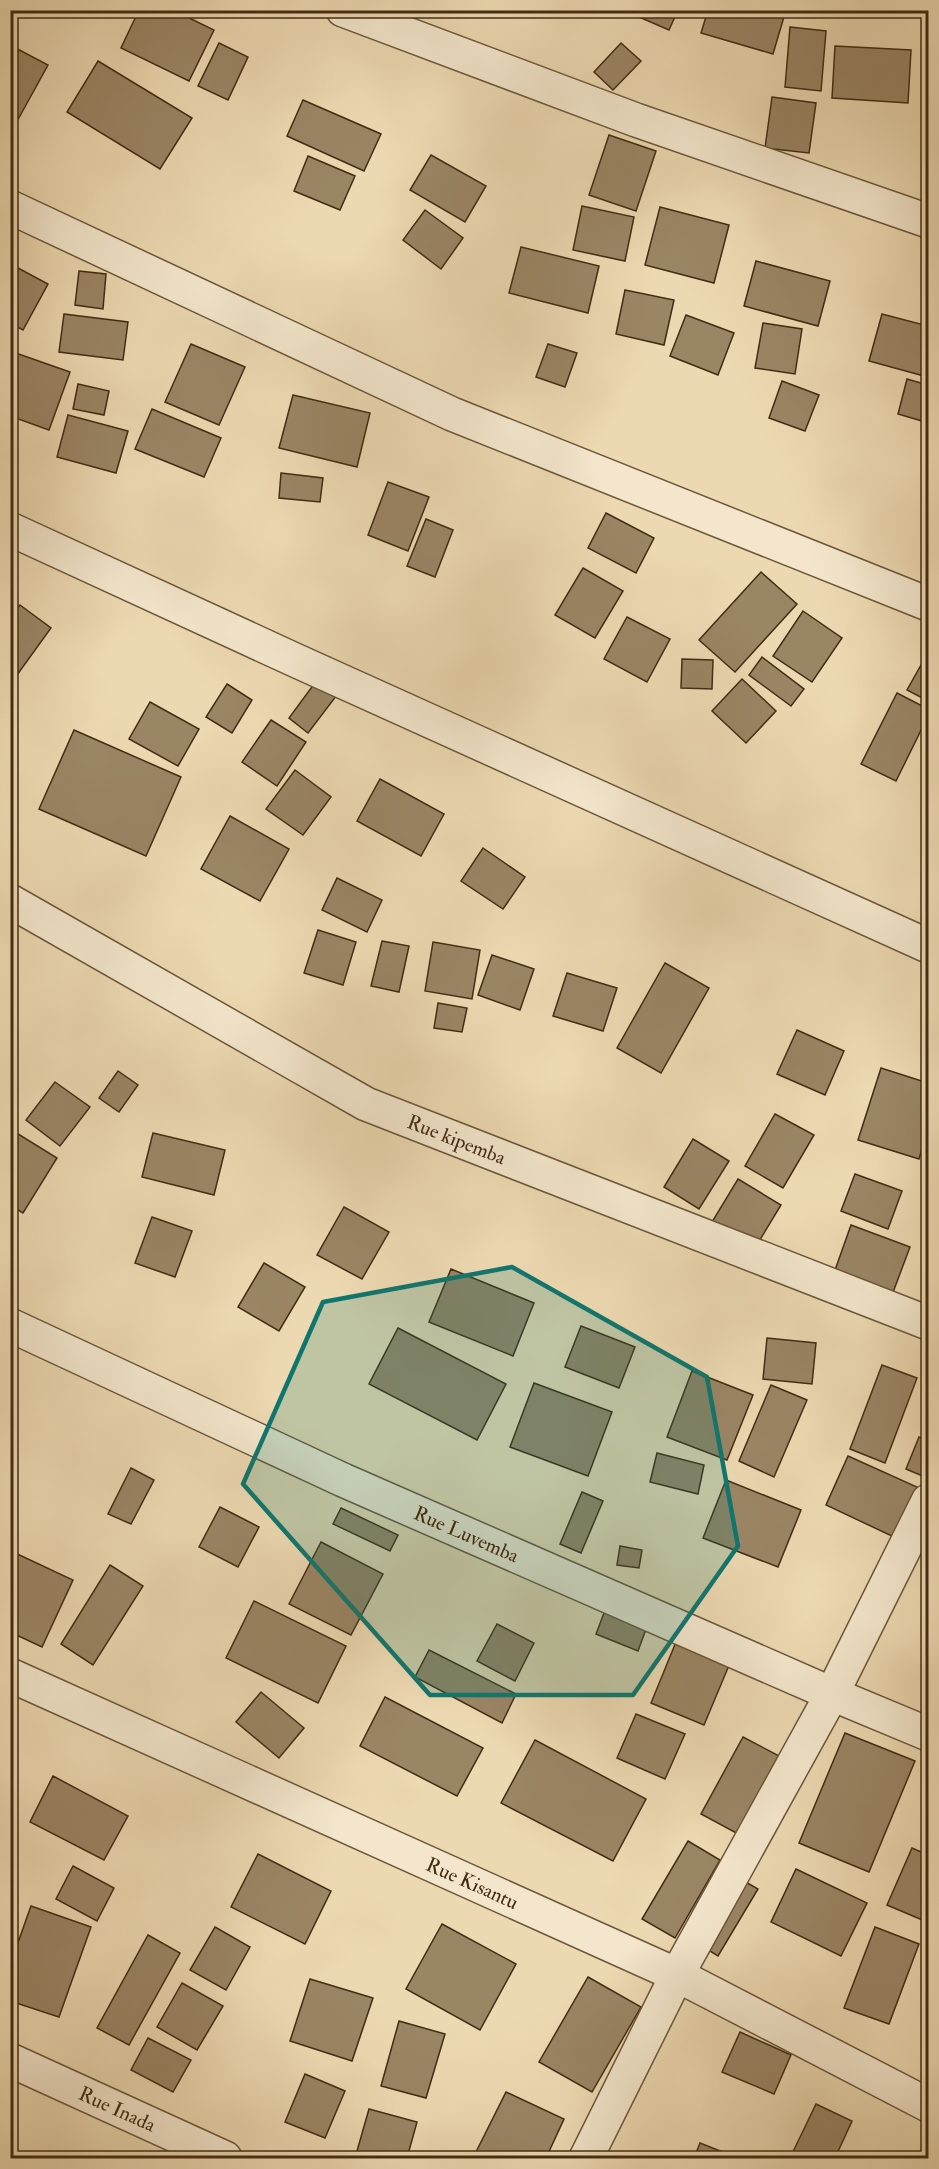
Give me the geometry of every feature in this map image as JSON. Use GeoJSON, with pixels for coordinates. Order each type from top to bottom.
{"type":"FeatureCollection","features":[{"type":"Feature","properties":{"kind":"street"},"geometry":{"type":"LineString","coordinates":[[343,10],[636,120],[928,220]]}},
{"type":"Feature","properties":{"kind":"street"},"geometry":{"type":"LineString","coordinates":[[10,207],[452,414],[928,604]]}},
{"type":"Feature","properties":{"kind":"street"},"geometry":{"type":"LineString","coordinates":[[10,529],[297,662],[928,946]]}},
{"type":"Feature","properties":{"kind":"street","name":"Rue kipemba"},"geometry":{"type":"LineString","coordinates":[[10,901],[366,1104],[928,1323]]}},
{"type":"Feature","properties":{"kind":"street","name":"Rue Luvemba"},"geometry":{"type":"LineString","coordinates":[[10,1324],[343,1480],[928,1734]]}},
{"type":"Feature","properties":{"kind":"street"},"geometry":{"type":"LineString","coordinates":[[586,2158],[677,1975],[832,1694],[928,1501]]}},
{"type":"Feature","properties":{"kind":"street","name":"Rue Kisantu"},"geometry":{"type":"LineString","coordinates":[[10,1675],[677,1975],[928,2105]]}},
{"type":"Feature","properties":{"kind":"street","name":"Rue Inada"},"geometry":{"type":"LineString","coordinates":[[10,2060],[225,2158]]}},
{"type":"Feature","properties":{"kind":"highlighted area"},"geometry":{"type":"Polygon","coordinates":[[[512,1267],[707,1377],[738,1546],[633,1695],[430,1695],[243,1484],[323,1302],[512,1267]]]}},
{"type":"Feature","properties":{"kind":"building"},"geometry":{"type":"Polygon","coordinates":[[[57,10],[76,10],[74,16],[57,10]]]}},
{"type":"Feature","properties":{"kind":"building"},"geometry":{"type":"Polygon","coordinates":[[[139,10],[173,10],[214,30],[189,81],[121,48],[139,10]]]}},
{"type":"Feature","properties":{"kind":"building"},"geometry":{"type":"Polygon","coordinates":[[[623,10],[678,10],[669,30],[623,10]]]}},
{"type":"Feature","properties":{"kind":"building"},"geometry":{"type":"Polygon","coordinates":[[[708,10],[786,10],[773,54],[701,33],[708,10]]]}},
{"type":"Feature","properties":{"kind":"building"},"geometry":{"type":"Polygon","coordinates":[[[790,27],[826,31],[821,91],[785,87],[790,27]]]}},
{"type":"Feature","properties":{"kind":"building"},"geometry":{"type":"Polygon","coordinates":[[[219,43],[248,57],[228,100],[198,86],[219,43]]]}},
{"type":"Feature","properties":{"kind":"building"},"geometry":{"type":"Polygon","coordinates":[[[621,43],[641,61],[613,90],[594,72],[621,43]]]}},
{"type":"Feature","properties":{"kind":"building"},"geometry":{"type":"Polygon","coordinates":[[[10,45],[48,65],[10,134],[10,45]]]}},
{"type":"Feature","properties":{"kind":"building"},"geometry":{"type":"Polygon","coordinates":[[[835,46],[911,50],[908,103],[832,98],[835,46]]]}},
{"type":"Feature","properties":{"kind":"building"},"geometry":{"type":"Polygon","coordinates":[[[98,61],[192,118],[160,169],[67,112],[98,61]]]}},
{"type":"Feature","properties":{"kind":"building"},"geometry":{"type":"Polygon","coordinates":[[[772,97],[816,103],[809,153],[765,148],[772,97]]]}},
{"type":"Feature","properties":{"kind":"building"},"geometry":{"type":"Polygon","coordinates":[[[303,100],[381,134],[364,171],[287,136],[303,100]]]}},
{"type":"Feature","properties":{"kind":"building"},"geometry":{"type":"Polygon","coordinates":[[[609,135],[656,151],[636,211],[589,195],[609,135]]]}},
{"type":"Feature","properties":{"kind":"building"},"geometry":{"type":"Polygon","coordinates":[[[431,155],[486,186],[465,222],[410,190],[431,155]]]}},
{"type":"Feature","properties":{"kind":"building"},"geometry":{"type":"Polygon","coordinates":[[[308,156],[355,176],[340,210],[294,191],[308,156]]]}},
{"type":"Feature","properties":{"kind":"building"},"geometry":{"type":"Polygon","coordinates":[[[582,206],[634,217],[625,261],[573,250],[582,206]]]}},
{"type":"Feature","properties":{"kind":"building"},"geometry":{"type":"Polygon","coordinates":[[[660,207],[729,225],[714,283],[645,265],[660,207]]]}},
{"type":"Feature","properties":{"kind":"building"},"geometry":{"type":"Polygon","coordinates":[[[425,210],[463,238],[441,269],[403,240],[425,210]]]}},
{"type":"Feature","properties":{"kind":"building"},"geometry":{"type":"Polygon","coordinates":[[[10,217],[21,224],[10,243],[10,217]]]}},
{"type":"Feature","properties":{"kind":"building"},"geometry":{"type":"Polygon","coordinates":[[[521,247],[599,266],[588,313],[509,293],[521,247]]]}},
{"type":"Feature","properties":{"kind":"building"},"geometry":{"type":"Polygon","coordinates":[[[756,261],[830,281],[818,326],[744,306],[756,261]]]}},
{"type":"Feature","properties":{"kind":"building"},"geometry":{"type":"Polygon","coordinates":[[[18,268],[48,284],[23,330],[10,323],[10,283],[18,268]]]}},
{"type":"Feature","properties":{"kind":"building"},"geometry":{"type":"Polygon","coordinates":[[[79,271],[106,274],[103,309],[75,305],[79,271]]]}},
{"type":"Feature","properties":{"kind":"building"},"geometry":{"type":"Polygon","coordinates":[[[625,290],[674,300],[664,345],[616,334],[625,290]]]}},
{"type":"Feature","properties":{"kind":"building"},"geometry":{"type":"Polygon","coordinates":[[[64,314],[128,322],[123,360],[59,352],[64,314]]]}},
{"type":"Feature","properties":{"kind":"building"},"geometry":{"type":"Polygon","coordinates":[[[882,314],[928,326],[928,358],[924,376],[869,361],[882,314]]]}},
{"type":"Feature","properties":{"kind":"building"},"geometry":{"type":"Polygon","coordinates":[[[686,315],[734,333],[718,375],[670,356],[686,315]]]}},
{"type":"Feature","properties":{"kind":"building"},"geometry":{"type":"Polygon","coordinates":[[[763,323],[802,329],[795,374],[755,368],[763,323]]]}},
{"type":"Feature","properties":{"kind":"building"},"geometry":{"type":"Polygon","coordinates":[[[191,344],[245,367],[219,425],[165,402],[191,344]]]}},
{"type":"Feature","properties":{"kind":"building"},"geometry":{"type":"Polygon","coordinates":[[[548,344],[577,353],[565,387],[536,377],[548,344]]]}},
{"type":"Feature","properties":{"kind":"building"},"geometry":{"type":"Polygon","coordinates":[[[10,351],[70,372],[49,430],[10,416],[10,351]]]}},
{"type":"Feature","properties":{"kind":"building"},"geometry":{"type":"Polygon","coordinates":[[[907,379],[928,385],[928,397],[922,421],[898,414],[907,379]]]}},
{"type":"Feature","properties":{"kind":"building"},"geometry":{"type":"Polygon","coordinates":[[[782,381],[819,395],[805,431],[769,418],[782,381]]]}},
{"type":"Feature","properties":{"kind":"building"},"geometry":{"type":"Polygon","coordinates":[[[78,384],[109,391],[104,415],[73,409],[78,384]]]}},
{"type":"Feature","properties":{"kind":"building"},"geometry":{"type":"Polygon","coordinates":[[[293,395],[370,413],[357,467],[279,448],[293,395]]]}},
{"type":"Feature","properties":{"kind":"building"},"geometry":{"type":"Polygon","coordinates":[[[152,409],[221,438],[204,477],[135,449],[152,409]]]}},
{"type":"Feature","properties":{"kind":"building"},"geometry":{"type":"Polygon","coordinates":[[[68,415],[128,431],[116,473],[57,457],[68,415]]]}},
{"type":"Feature","properties":{"kind":"building"},"geometry":{"type":"Polygon","coordinates":[[[281,473],[323,478],[320,502],[279,498],[281,473]]]}},
{"type":"Feature","properties":{"kind":"building"},"geometry":{"type":"Polygon","coordinates":[[[388,482],[429,497],[408,551],[368,535],[388,482]]]}},
{"type":"Feature","properties":{"kind":"building"},"geometry":{"type":"Polygon","coordinates":[[[606,513],[654,538],[636,573],[588,548],[606,513]]]}},
{"type":"Feature","properties":{"kind":"building"},"geometry":{"type":"Polygon","coordinates":[[[426,519],[453,530],[435,577],[407,566],[426,519]]]}},
{"type":"Feature","properties":{"kind":"building"},"geometry":{"type":"Polygon","coordinates":[[[583,568],[623,591],[595,638],[555,615],[583,568]]]}},
{"type":"Feature","properties":{"kind":"building"},"geometry":{"type":"Polygon","coordinates":[[[761,572],[797,604],[735,672],[699,640],[761,572]]]}},
{"type":"Feature","properties":{"kind":"building"},"geometry":{"type":"Polygon","coordinates":[[[20,605],[51,628],[17,675],[10,671],[10,617],[20,605]]]}},
{"type":"Feature","properties":{"kind":"building"},"geometry":{"type":"Polygon","coordinates":[[[803,611],[842,638],[812,682],[773,656],[803,611]]]}},
{"type":"Feature","properties":{"kind":"building"},"geometry":{"type":"Polygon","coordinates":[[[627,617],[670,639],[647,682],[604,659],[627,617]]]}},
{"type":"Feature","properties":{"kind":"building"},"geometry":{"type":"Polygon","coordinates":[[[762,657],[804,689],[791,706],[749,675],[762,657]]]}},
{"type":"Feature","properties":{"kind":"building"},"geometry":{"type":"Polygon","coordinates":[[[682,659],[713,660],[712,689],[681,688],[682,659]]]}},
{"type":"Feature","properties":{"kind":"building"},"geometry":{"type":"Polygon","coordinates":[[[921,665],[928,669],[928,701],[907,690],[921,665]]]}},
{"type":"Feature","properties":{"kind":"building"},"geometry":{"type":"Polygon","coordinates":[[[742,679],[776,711],[746,743],[712,711],[742,679]]]}},
{"type":"Feature","properties":{"kind":"building"},"geometry":{"type":"Polygon","coordinates":[[[317,680],[337,695],[308,733],[289,718],[317,680]]]}},
{"type":"Feature","properties":{"kind":"building"},"geometry":{"type":"Polygon","coordinates":[[[227,684],[252,700],[232,733],[206,717],[227,684]]]}},
{"type":"Feature","properties":{"kind":"building"},"geometry":{"type":"Polygon","coordinates":[[[897,693],[928,709],[928,716],[896,781],[861,764],[897,693]]]}},
{"type":"Feature","properties":{"kind":"building"},"geometry":{"type":"Polygon","coordinates":[[[150,702],[199,729],[178,766],[129,739],[150,702]]]}},
{"type":"Feature","properties":{"kind":"building"},"geometry":{"type":"Polygon","coordinates":[[[271,720],[306,742],[277,786],[242,762],[271,720]]]}},
{"type":"Feature","properties":{"kind":"building"},"geometry":{"type":"Polygon","coordinates":[[[74,730],[181,777],[146,856],[39,809],[74,730]]]}},
{"type":"Feature","properties":{"kind":"building"},"geometry":{"type":"Polygon","coordinates":[[[295,770],[331,797],[303,835],[266,809],[295,770]]]}},
{"type":"Feature","properties":{"kind":"building"},"geometry":{"type":"Polygon","coordinates":[[[380,779],[444,814],[421,856],[357,821],[380,779]]]}},
{"type":"Feature","properties":{"kind":"building"},"geometry":{"type":"Polygon","coordinates":[[[230,816],[289,849],[260,901],[201,869],[230,816]]]}},
{"type":"Feature","properties":{"kind":"building"},"geometry":{"type":"Polygon","coordinates":[[[483,848],[525,877],[503,909],[461,881],[483,848]]]}},
{"type":"Feature","properties":{"kind":"building"},"geometry":{"type":"Polygon","coordinates":[[[337,878],[382,900],[367,932],[322,910],[337,878]]]}},
{"type":"Feature","properties":{"kind":"building"},"geometry":{"type":"Polygon","coordinates":[[[318,930],[356,942],[343,985],[304,973],[318,930]]]}},
{"type":"Feature","properties":{"kind":"building"},"geometry":{"type":"Polygon","coordinates":[[[382,941],[409,946],[399,992],[371,986],[382,941]]]}},
{"type":"Feature","properties":{"kind":"building"},"geometry":{"type":"Polygon","coordinates":[[[433,942],[480,950],[472,999],[425,991],[433,942]]]}},
{"type":"Feature","properties":{"kind":"building"},"geometry":{"type":"Polygon","coordinates":[[[492,955],[534,969],[520,1010],[478,995],[492,955]]]}},
{"type":"Feature","properties":{"kind":"building"},"geometry":{"type":"Polygon","coordinates":[[[665,963],[709,988],[661,1073],[617,1048],[665,963]]]}},
{"type":"Feature","properties":{"kind":"building"},"geometry":{"type":"Polygon","coordinates":[[[567,973],[617,988],[603,1031],[553,1016],[567,973]]]}},
{"type":"Feature","properties":{"kind":"building"},"geometry":{"type":"Polygon","coordinates":[[[438,1003],[467,1008],[462,1032],[434,1028],[438,1003]]]}},
{"type":"Feature","properties":{"kind":"building"},"geometry":{"type":"Polygon","coordinates":[[[797,1030],[844,1051],[825,1095],[777,1074],[797,1030]]]}},
{"type":"Feature","properties":{"kind":"building"},"geometry":{"type":"Polygon","coordinates":[[[881,1068],[928,1083],[928,1127],[919,1159],[858,1140],[881,1068]]]}},
{"type":"Feature","properties":{"kind":"building"},"geometry":{"type":"Polygon","coordinates":[[[118,1071],[138,1085],[119,1112],[99,1098],[118,1071]]]}},
{"type":"Feature","properties":{"kind":"building"},"geometry":{"type":"Polygon","coordinates":[[[55,1082],[90,1107],[60,1146],[26,1120],[55,1082]]]}},
{"type":"Feature","properties":{"kind":"building"},"geometry":{"type":"Polygon","coordinates":[[[775,1114],[814,1135],[783,1188],[745,1166],[775,1114]]]}},
{"type":"Feature","properties":{"kind":"building"},"geometry":{"type":"Polygon","coordinates":[[[10,1129],[57,1158],[23,1213],[10,1205],[10,1129]]]}},
{"type":"Feature","properties":{"kind":"building"},"geometry":{"type":"Polygon","coordinates":[[[153,1133],[225,1150],[214,1195],[142,1177],[153,1133]]]}},
{"type":"Feature","properties":{"kind":"building"},"geometry":{"type":"Polygon","coordinates":[[[693,1139],[729,1161],[699,1209],[664,1187],[693,1139]]]}},
{"type":"Feature","properties":{"kind":"building"},"geometry":{"type":"Polygon","coordinates":[[[855,1174],[902,1191],[888,1229],[841,1211],[855,1174]]]}},
{"type":"Feature","properties":{"kind":"building"},"geometry":{"type":"Polygon","coordinates":[[[738,1179],[781,1205],[755,1248],[712,1222],[738,1179]]]}},
{"type":"Feature","properties":{"kind":"building"},"geometry":{"type":"Polygon","coordinates":[[[344,1207],[389,1232],[362,1279],[317,1255],[344,1207]]]}},
{"type":"Feature","properties":{"kind":"building"},"geometry":{"type":"Polygon","coordinates":[[[152,1217],[192,1231],[175,1277],[135,1263],[152,1217]]]}},
{"type":"Feature","properties":{"kind":"building"},"geometry":{"type":"Polygon","coordinates":[[[851,1225],[910,1247],[892,1295],[834,1273],[851,1225]]]}},
{"type":"Feature","properties":{"kind":"building"},"geometry":{"type":"Polygon","coordinates":[[[264,1263],[305,1287],[279,1331],[238,1307],[264,1263]]]}},
{"type":"Feature","properties":{"kind":"building"},"geometry":{"type":"Polygon","coordinates":[[[451,1269],[534,1303],[513,1356],[429,1322],[451,1269]]]}},
{"type":"Feature","properties":{"kind":"building"},"geometry":{"type":"Polygon","coordinates":[[[581,1326],[635,1347],[619,1388],[565,1367],[581,1326]]]}},
{"type":"Feature","properties":{"kind":"building"},"geometry":{"type":"Polygon","coordinates":[[[398,1328],[506,1384],[477,1440],[369,1384],[398,1328]]]}},
{"type":"Feature","properties":{"kind":"building"},"geometry":{"type":"Polygon","coordinates":[[[767,1338],[816,1343],[812,1384],[763,1379],[767,1338]]]}},
{"type":"Feature","properties":{"kind":"building"},"geometry":{"type":"Polygon","coordinates":[[[882,1365],[917,1378],[885,1463],[850,1449],[882,1365]]]}},
{"type":"Feature","properties":{"kind":"building"},"geometry":{"type":"Polygon","coordinates":[[[692,1371],[753,1395],[727,1460],[667,1437],[692,1371]]]}},
{"type":"Feature","properties":{"kind":"building"},"geometry":{"type":"Polygon","coordinates":[[[534,1383],[612,1412],[588,1476],[510,1447],[534,1383]]]}},
{"type":"Feature","properties":{"kind":"building"},"geometry":{"type":"Polygon","coordinates":[[[771,1385],[807,1400],[774,1477],[739,1461],[771,1385]]]}},
{"type":"Feature","properties":{"kind":"building"},"geometry":{"type":"Polygon","coordinates":[[[919,1437],[928,1441],[928,1467],[925,1477],[906,1469],[919,1437]]]}},
{"type":"Feature","properties":{"kind":"building"},"geometry":{"type":"Polygon","coordinates":[[[657,1453],[704,1465],[698,1494],[650,1482],[657,1453]]]}},
{"type":"Feature","properties":{"kind":"building"},"geometry":{"type":"Polygon","coordinates":[[[848,1456],[917,1487],[894,1537],[826,1505],[848,1456]]]}},
{"type":"Feature","properties":{"kind":"building"},"geometry":{"type":"Polygon","coordinates":[[[131,1468],[154,1480],[131,1524],[108,1514],[131,1468]]]}},
{"type":"Feature","properties":{"kind":"building"},"geometry":{"type":"Polygon","coordinates":[[[726,1480],[801,1510],[778,1567],[703,1538],[726,1480]]]}},
{"type":"Feature","properties":{"kind":"building"},"geometry":{"type":"Polygon","coordinates":[[[582,1492],[603,1501],[581,1553],[560,1544],[582,1492]]]}},
{"type":"Feature","properties":{"kind":"building"},"geometry":{"type":"Polygon","coordinates":[[[220,1507],[259,1527],[238,1567],[199,1547],[220,1507]]]}},
{"type":"Feature","properties":{"kind":"building"},"geometry":{"type":"Polygon","coordinates":[[[341,1508],[398,1535],[390,1551],[333,1524],[341,1508]]]}},
{"type":"Feature","properties":{"kind":"building"},"geometry":{"type":"Polygon","coordinates":[[[321,1542],[383,1574],[351,1635],[289,1604],[321,1542]]]}},
{"type":"Feature","properties":{"kind":"building"},"geometry":{"type":"Polygon","coordinates":[[[620,1546],[642,1550],[639,1568],[617,1565],[620,1546]]]}},
{"type":"Feature","properties":{"kind":"building"},"geometry":{"type":"Polygon","coordinates":[[[13,1552],[73,1580],[42,1647],[10,1632],[10,1557],[13,1552]]]}},
{"type":"Feature","properties":{"kind":"building"},"geometry":{"type":"Polygon","coordinates":[[[110,1565],[143,1586],[93,1665],[61,1644],[110,1565]]]}},
{"type":"Feature","properties":{"kind":"building"},"geometry":{"type":"Polygon","coordinates":[[[254,1601],[346,1646],[318,1703],[226,1658],[254,1601]]]}},
{"type":"Feature","properties":{"kind":"building"},"geometry":{"type":"Polygon","coordinates":[[[607,1605],[649,1621],[638,1651],[596,1634],[607,1605]]]}},
{"type":"Feature","properties":{"kind":"building"},"geometry":{"type":"Polygon","coordinates":[[[497,1624],[534,1643],[515,1681],[477,1661],[497,1624]]]}},
{"type":"Feature","properties":{"kind":"building"},"geometry":{"type":"Polygon","coordinates":[[[676,1642],[730,1663],[704,1725],[651,1703],[676,1642]]]}},
{"type":"Feature","properties":{"kind":"building"},"geometry":{"type":"Polygon","coordinates":[[[429,1650],[516,1694],[502,1723],[415,1677],[429,1650]]]}},
{"type":"Feature","properties":{"kind":"building"},"geometry":{"type":"Polygon","coordinates":[[[261,1692],[304,1728],[279,1758],[236,1722],[261,1692]]]}},
{"type":"Feature","properties":{"kind":"building"},"geometry":{"type":"Polygon","coordinates":[[[385,1697],[483,1748],[457,1796],[360,1746],[385,1697]]]}},
{"type":"Feature","properties":{"kind":"building"},"geometry":{"type":"Polygon","coordinates":[[[636,1714],[685,1734],[665,1779],[617,1758],[636,1714]]]}},
{"type":"Feature","properties":{"kind":"building"},"geometry":{"type":"Polygon","coordinates":[[[845,1733],[915,1761],[869,1872],[799,1843],[845,1733]]]}},
{"type":"Feature","properties":{"kind":"building"},"geometry":{"type":"Polygon","coordinates":[[[743,1737],[783,1758],[740,1835],[701,1814],[743,1737]]]}},
{"type":"Feature","properties":{"kind":"building"},"geometry":{"type":"Polygon","coordinates":[[[535,1740],[646,1799],[613,1861],[501,1803],[535,1740]]]}},
{"type":"Feature","properties":{"kind":"building"},"geometry":{"type":"Polygon","coordinates":[[[53,1776],[128,1816],[104,1860],[30,1822],[53,1776]]]}},
{"type":"Feature","properties":{"kind":"building"},"geometry":{"type":"Polygon","coordinates":[[[928,1823],[928,1839],[923,1837],[928,1823]]]}},
{"type":"Feature","properties":{"kind":"building"},"geometry":{"type":"Polygon","coordinates":[[[688,1841],[720,1860],[675,1938],[642,1919],[688,1841]]]}},
{"type":"Feature","properties":{"kind":"building"},"geometry":{"type":"Polygon","coordinates":[[[912,1848],[928,1855],[927,1922],[887,1905],[912,1848]]]}},
{"type":"Feature","properties":{"kind":"building"},"geometry":{"type":"Polygon","coordinates":[[[258,1854],[331,1891],[305,1944],[231,1907],[258,1854]]]}},
{"type":"Feature","properties":{"kind":"building"},"geometry":{"type":"Polygon","coordinates":[[[73,1866],[114,1888],[97,1921],[56,1899],[73,1866]]]}},
{"type":"Feature","properties":{"kind":"building"},"geometry":{"type":"Polygon","coordinates":[[[796,1869],[867,1903],[841,1956],[771,1922],[796,1869]]]}},
{"type":"Feature","properties":{"kind":"building"},"geometry":{"type":"Polygon","coordinates":[[[744,1881],[758,1889],[718,1956],[705,1948],[744,1881]]]}},
{"type":"Feature","properties":{"kind":"building"},"geometry":{"type":"Polygon","coordinates":[[[31,1906],[91,1927],[59,2017],[10,2001],[10,1965],[31,1906]]]}},
{"type":"Feature","properties":{"kind":"building"},"geometry":{"type":"Polygon","coordinates":[[[442,1924],[516,1964],[480,2030],[406,1989],[442,1924]]]}},
{"type":"Feature","properties":{"kind":"building"},"geometry":{"type":"Polygon","coordinates":[[[215,1927],[250,1947],[226,1990],[190,1970],[215,1927]]]}},
{"type":"Feature","properties":{"kind":"building"},"geometry":{"type":"Polygon","coordinates":[[[875,1927],[919,1944],[889,2024],[844,2008],[875,1927]]]}},
{"type":"Feature","properties":{"kind":"building"},"geometry":{"type":"Polygon","coordinates":[[[148,1935],[180,1953],[129,2045],[97,2028],[148,1935]]]}},
{"type":"Feature","properties":{"kind":"building"},"geometry":{"type":"Polygon","coordinates":[[[588,1977],[641,2007],[592,2092],[539,2062],[588,1977]]]}},
{"type":"Feature","properties":{"kind":"building"},"geometry":{"type":"Polygon","coordinates":[[[310,1979],[373,1998],[352,2061],[290,2041],[310,1979]]]}},
{"type":"Feature","properties":{"kind":"building"},"geometry":{"type":"Polygon","coordinates":[[[182,1983],[223,2006],[197,2050],[157,2027],[182,1983]]]}},
{"type":"Feature","properties":{"kind":"building"},"geometry":{"type":"Polygon","coordinates":[[[399,2021],[445,2034],[426,2098],[381,2086],[399,2021]]]}},
{"type":"Feature","properties":{"kind":"building"},"geometry":{"type":"Polygon","coordinates":[[[740,2032],[791,2055],[774,2094],[722,2072],[740,2032]]]}},
{"type":"Feature","properties":{"kind":"building"},"geometry":{"type":"Polygon","coordinates":[[[148,2038],[191,2060],[173,2092],[131,2070],[148,2038]]]}},
{"type":"Feature","properties":{"kind":"building"},"geometry":{"type":"Polygon","coordinates":[[[305,2074],[345,2091],[325,2138],[285,2122],[305,2074]]]}},
{"type":"Feature","properties":{"kind":"building"},"geometry":{"type":"Polygon","coordinates":[[[506,2092],[564,2119],[546,2158],[473,2158],[506,2092]]]}},
{"type":"Feature","properties":{"kind":"building"},"geometry":{"type":"Polygon","coordinates":[[[816,2104],[852,2121],[835,2158],[790,2158],[816,2104]]]}},
{"type":"Feature","properties":{"kind":"building"},"geometry":{"type":"Polygon","coordinates":[[[369,2109],[417,2122],[407,2158],[355,2158],[369,2109]]]}},
{"type":"Feature","properties":{"kind":"building"},"geometry":{"type":"Polygon","coordinates":[[[700,2143],[738,2158],[694,2158],[700,2143]]]}}]}
